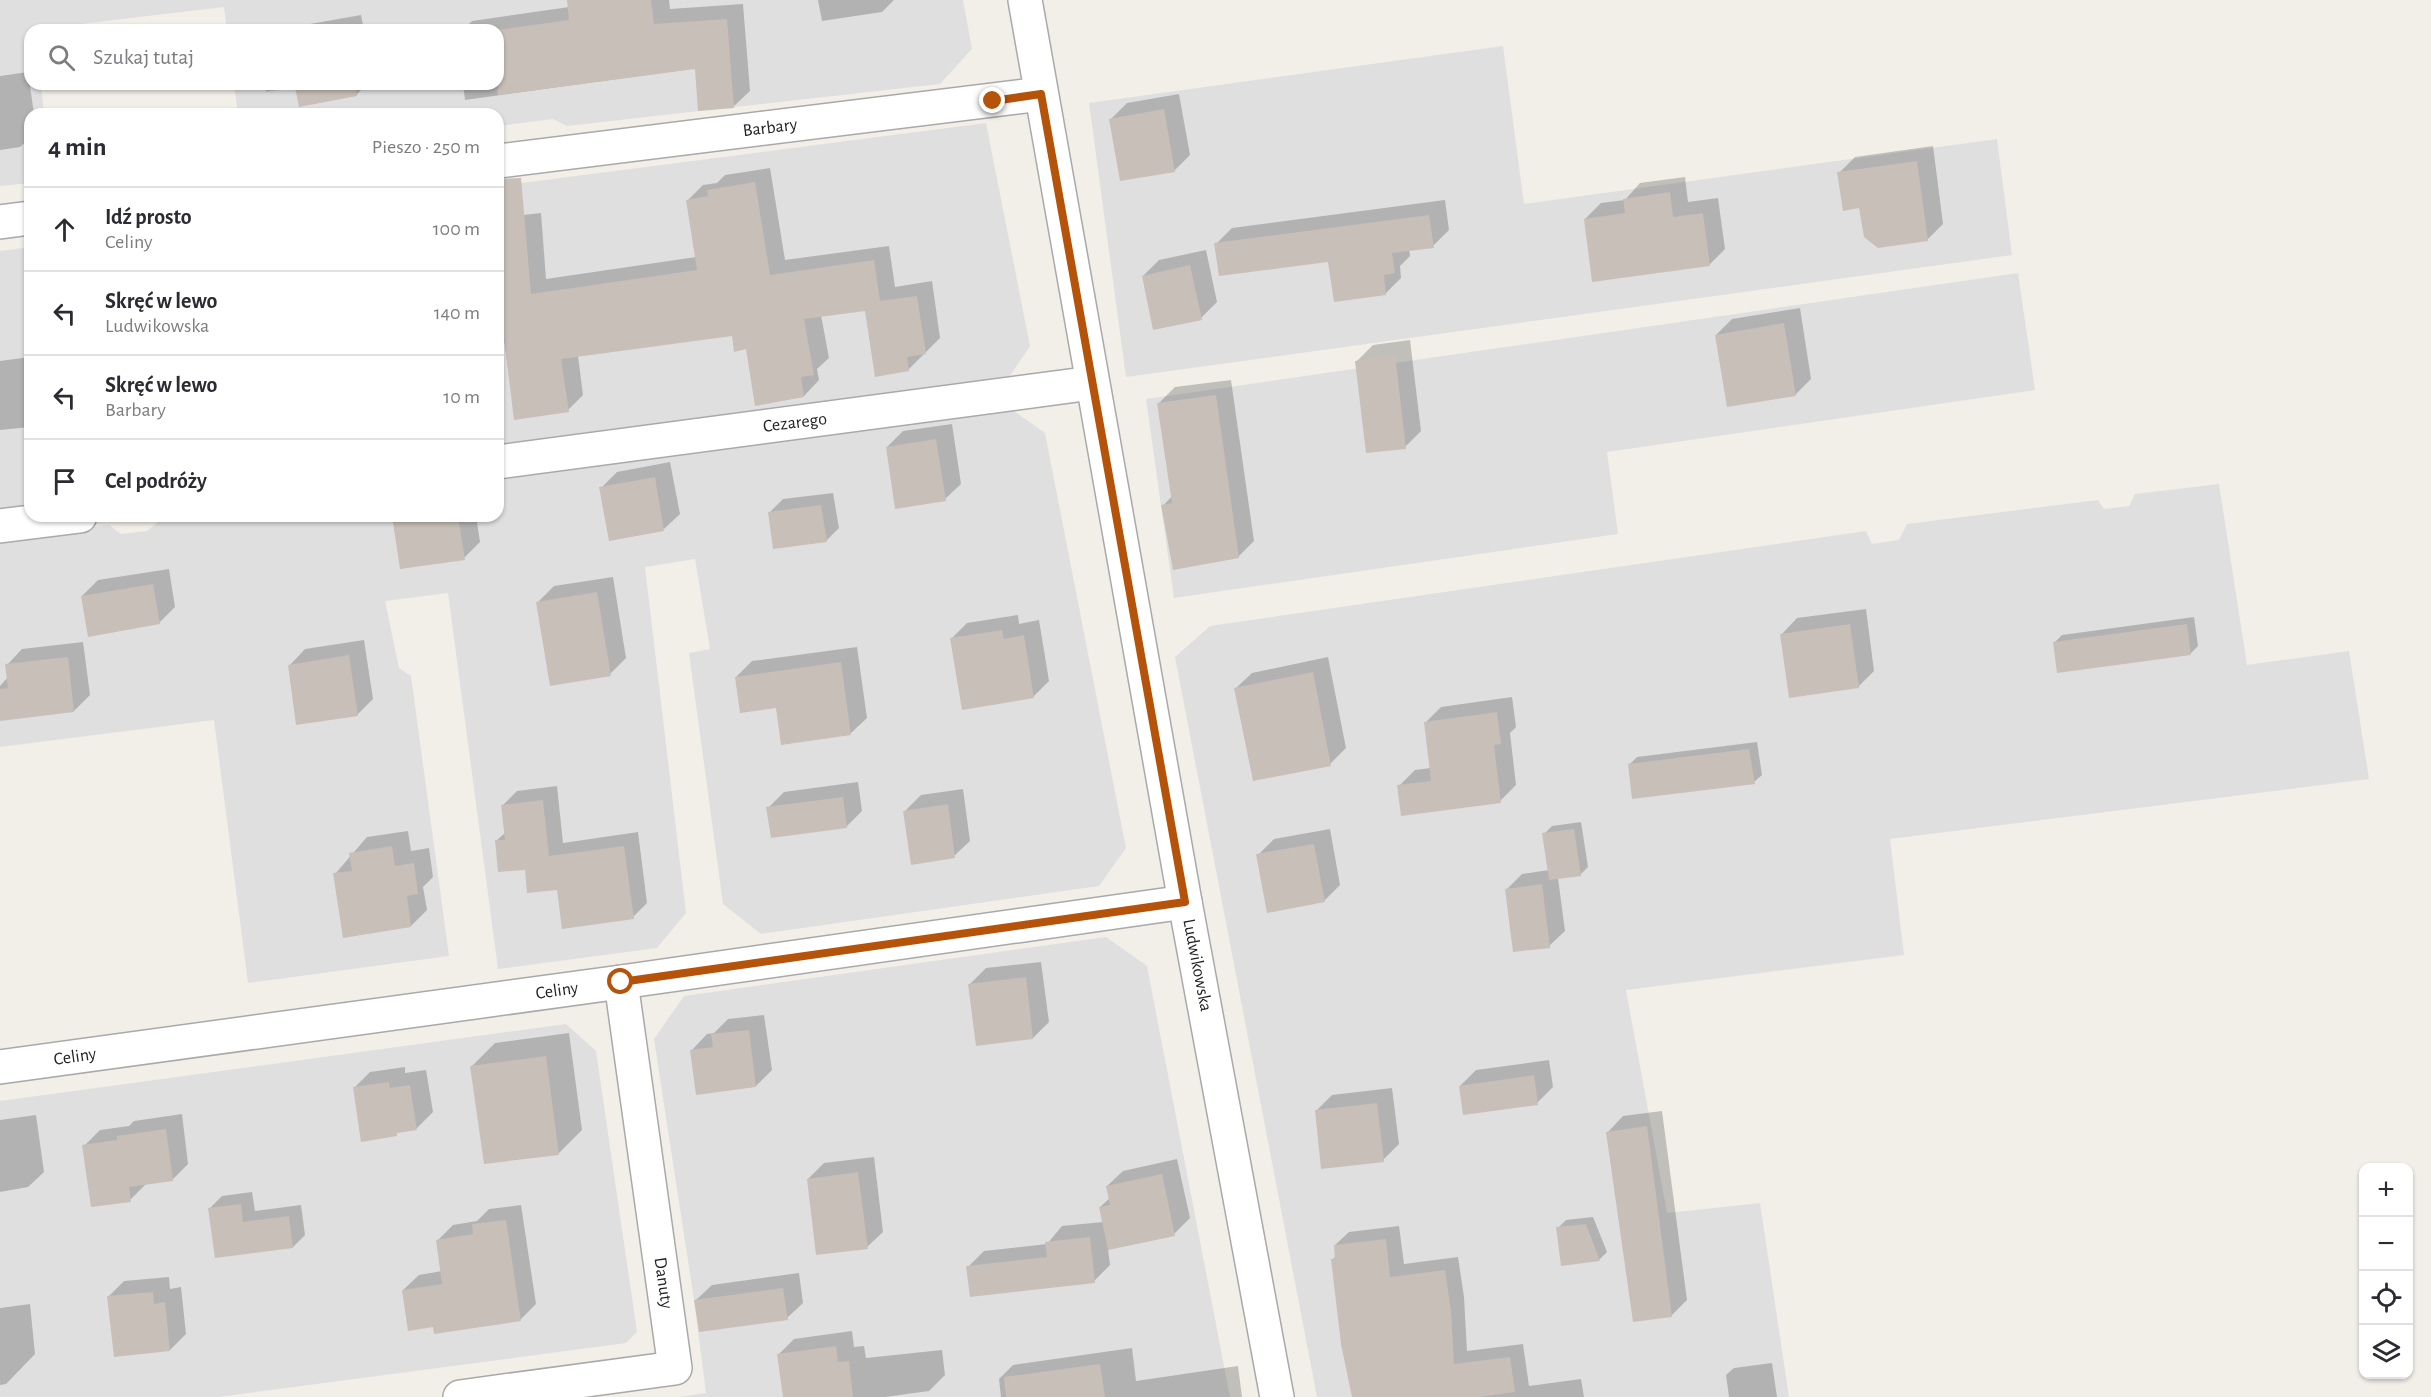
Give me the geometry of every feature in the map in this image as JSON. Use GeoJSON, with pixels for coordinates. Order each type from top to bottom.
{"type":"FeatureCollection","features":[{"type":"Feature","properties":{"kind":"street","name":"Ludwikowska"},"geometry":{"type":"LineString","coordinates":[[1025,0],[1185,902],[1278,1397]]}},
{"type":"Feature","properties":{"kind":"street","name":"Barbary"},"geometry":{"type":"LineString","coordinates":[[504,160],[1041,94]]}},
{"type":"Feature","properties":{"kind":"street"},"geometry":{"type":"LineString","coordinates":[[0,222],[24,219]]}},
{"type":"Feature","properties":{"kind":"street","name":"Cezarego"},"geometry":{"type":"LineString","coordinates":[[504,461],[1092,383]]}},
{"type":"Feature","properties":{"kind":"street"},"geometry":{"type":"LineString","coordinates":[[0,526],[32,522]]}},
{"type":"Feature","properties":{"kind":"street","name":"Celiny"},"geometry":{"type":"LineString","coordinates":[[0,1067],[1185,902]]}},
{"type":"Feature","properties":{"kind":"street","name":"Danuty"},"geometry":{"type":"LineString","coordinates":[[460,1397],[675,1368],[621,982]]}},
{"type":"Feature","properties":{"kind":"shaded area"},"geometry":{"type":"Polygon","coordinates":[[[0,0],[963,0],[972,49],[940,84],[567,126],[553,119],[504,125],[504,108],[237,108],[235,90],[504,90],[504,24],[226,24],[224,7],[81,24],[24,24],[24,90],[42,90],[43,108],[24,108],[24,184],[0,186],[0,0]]]}},
{"type":"Feature","properties":{"kind":"shaded area"},"geometry":{"type":"Polygon","coordinates":[[[1503,46],[1524,204],[1997,139],[2012,255],[1126,377],[1089,103],[1503,46]]]}},
{"type":"Feature","properties":{"kind":"shaded area"},"geometry":{"type":"Polygon","coordinates":[[[986,123],[1030,346],[1005,383],[504,448],[504,185],[986,123]]]}},
{"type":"Feature","properties":{"kind":"shaded area"},"geometry":{"type":"Polygon","coordinates":[[[24,248],[24,510],[0,513],[0,251],[24,248]]]}},
{"type":"Feature","properties":{"kind":"shaded area"},"geometry":{"type":"Polygon","coordinates":[[[2018,273],[2035,390],[1607,452],[1618,534],[1174,598],[1146,399],[2018,273]]]}},
{"type":"Feature","properties":{"kind":"shaded area"},"geometry":{"type":"Polygon","coordinates":[[[1011,409],[1045,433],[1126,848],[1099,886],[761,934],[723,904],[689,653],[710,649],[695,559],[645,567],[686,913],[657,948],[498,969],[448,593],[385,601],[399,668],[411,676],[449,956],[248,983],[214,720],[0,747],[0,539],[109,525],[121,534],[147,531],[158,522],[504,522],[504,473],[1011,409]]]}},
{"type":"Feature","properties":{"kind":"shaded area"},"geometry":{"type":"Polygon","coordinates":[[[2219,484],[2247,665],[2349,651],[2369,779],[1890,839],[1904,955],[1626,990],[1667,1213],[1760,1203],[1789,1397],[1317,1397],[1175,657],[1210,626],[1866,531],[1872,544],[1899,540],[1907,524],[2098,500],[2104,509],[2129,506],[2135,494],[2219,484]]]}},
{"type":"Feature","properties":{"kind":"shaded area"},"geometry":{"type":"Polygon","coordinates":[[[1106,937],[1147,966],[1230,1397],[679,1397],[706,1393],[654,1039],[684,996],[1106,937]]]}},
{"type":"Feature","properties":{"kind":"shaded area"},"geometry":{"type":"Polygon","coordinates":[[[566,1024],[596,1051],[637,1332],[626,1343],[219,1397],[0,1397],[0,1101],[566,1024]]]}},
{"type":"Feature","properties":{"kind":"building"},"geometry":{"type":"Polygon","coordinates":[[[567,0],[651,0],[654,24],[727,19],[734,108],[698,111],[695,69],[498,95],[498,90],[504,90],[504,29],[569,20],[567,0]]]}},
{"type":"Feature","properties":{"kind":"building"},"geometry":{"type":"Polygon","coordinates":[[[296,90],[356,90],[357,96],[299,107],[296,90]]]}},
{"type":"Feature","properties":{"kind":"building"},"geometry":{"type":"Polygon","coordinates":[[[1164,109],[1175,172],[1120,181],[1109,119],[1164,109]]]}},
{"type":"Feature","properties":{"kind":"building"},"geometry":{"type":"Polygon","coordinates":[[[1917,161],[1928,241],[1878,248],[1864,237],[1859,208],[1843,211],[1837,172],[1917,161]]]}},
{"type":"Feature","properties":{"kind":"building"},"geometry":{"type":"Polygon","coordinates":[[[521,178],[531,294],[697,270],[686,200],[708,196],[707,190],[755,182],[770,275],[874,260],[880,301],[917,296],[926,354],[907,357],[909,371],[875,377],[865,311],[804,319],[814,375],[801,377],[804,397],[755,406],[746,349],[734,352],[732,336],[561,359],[569,412],[514,420],[504,337],[504,179],[521,178]]]}},
{"type":"Feature","properties":{"kind":"building"},"geometry":{"type":"Polygon","coordinates":[[[1670,192],[1673,217],[1703,213],[1710,266],[1592,282],[1584,219],[1625,213],[1623,199],[1670,192]]]}},
{"type":"Feature","properties":{"kind":"building"},"geometry":{"type":"Polygon","coordinates":[[[1429,215],[1434,248],[1392,253],[1395,273],[1384,275],[1386,295],[1334,302],[1328,262],[1219,276],[1214,243],[1429,215]]]}},
{"type":"Feature","properties":{"kind":"building"},"geometry":{"type":"Polygon","coordinates":[[[1190,265],[1202,320],[1153,330],[1142,276],[1190,265]]]}},
{"type":"Feature","properties":{"kind":"building"},"geometry":{"type":"Polygon","coordinates":[[[1784,323],[1796,396],[1727,407],[1715,335],[1784,323]]]}},
{"type":"Feature","properties":{"kind":"building"},"geometry":{"type":"Polygon","coordinates":[[[1395,355],[1406,449],[1366,453],[1355,361],[1395,355]]]}},
{"type":"Feature","properties":{"kind":"building"},"geometry":{"type":"Polygon","coordinates":[[[1216,395],[1239,558],[1173,570],[1161,505],[1172,503],[1157,403],[1216,395]]]}},
{"type":"Feature","properties":{"kind":"building"},"geometry":{"type":"Polygon","coordinates":[[[936,439],[946,501],[895,509],[886,447],[936,439]]]}},
{"type":"Feature","properties":{"kind":"building"},"geometry":{"type":"Polygon","coordinates":[[[655,477],[664,531],[609,541],[599,487],[655,477]]]}},
{"type":"Feature","properties":{"kind":"building"},"geometry":{"type":"Polygon","coordinates":[[[821,505],[827,542],[773,549],[768,512],[821,505]]]}},
{"type":"Feature","properties":{"kind":"building"},"geometry":{"type":"Polygon","coordinates":[[[393,522],[459,522],[465,560],[400,569],[393,522]]]}},
{"type":"Feature","properties":{"kind":"building"},"geometry":{"type":"Polygon","coordinates":[[[153,584],[160,624],[88,637],[81,596],[153,584]]]}},
{"type":"Feature","properties":{"kind":"building"},"geometry":{"type":"Polygon","coordinates":[[[597,592],[611,676],[550,686],[536,602],[597,592]]]}},
{"type":"Feature","properties":{"kind":"building"},"geometry":{"type":"Polygon","coordinates":[[[1850,624],[1859,688],[1789,698],[1780,634],[1850,624]]]}},
{"type":"Feature","properties":{"kind":"building"},"geometry":{"type":"Polygon","coordinates":[[[2187,624],[2191,655],[2057,673],[2053,642],[2187,624]]]}},
{"type":"Feature","properties":{"kind":"building"},"geometry":{"type":"Polygon","coordinates":[[[1002,630],[1004,639],[1024,635],[1034,698],[962,710],[950,638],[1002,630]]]}},
{"type":"Feature","properties":{"kind":"building"},"geometry":{"type":"Polygon","coordinates":[[[349,655],[358,716],[296,725],[288,665],[349,655]]]}},
{"type":"Feature","properties":{"kind":"building"},"geometry":{"type":"Polygon","coordinates":[[[68,657],[74,712],[0,721],[0,689],[8,688],[5,664],[68,657]]]}},
{"type":"Feature","properties":{"kind":"building"},"geometry":{"type":"Polygon","coordinates":[[[841,662],[851,735],[781,745],[776,708],[740,713],[735,677],[841,662]]]}},
{"type":"Feature","properties":{"kind":"building"},"geometry":{"type":"Polygon","coordinates":[[[1313,672],[1331,766],[1253,781],[1234,688],[1313,672]]]}},
{"type":"Feature","properties":{"kind":"building"},"geometry":{"type":"Polygon","coordinates":[[[1497,712],[1501,744],[1494,745],[1501,803],[1401,816],[1397,785],[1431,781],[1424,722],[1497,712]]]}},
{"type":"Feature","properties":{"kind":"building"},"geometry":{"type":"Polygon","coordinates":[[[1749,749],[1755,784],[1632,799],[1628,764],[1749,749]]]}},
{"type":"Feature","properties":{"kind":"building"},"geometry":{"type":"Polygon","coordinates":[[[843,797],[847,828],[771,838],[766,807],[843,797]]]}},
{"type":"Feature","properties":{"kind":"building"},"geometry":{"type":"Polygon","coordinates":[[[543,800],[549,856],[624,846],[634,919],[562,929],[557,890],[527,893],[525,870],[498,872],[495,840],[505,840],[501,805],[543,800]]]}},
{"type":"Feature","properties":{"kind":"building"},"geometry":{"type":"Polygon","coordinates":[[[948,804],[955,858],[911,865],[903,811],[948,804]]]}},
{"type":"Feature","properties":{"kind":"building"},"geometry":{"type":"Polygon","coordinates":[[[1574,829],[1581,876],[1549,880],[1542,833],[1574,829]]]}},
{"type":"Feature","properties":{"kind":"building"},"geometry":{"type":"Polygon","coordinates":[[[1314,844],[1325,902],[1267,913],[1256,854],[1314,844]]]}},
{"type":"Feature","properties":{"kind":"building"},"geometry":{"type":"Polygon","coordinates":[[[392,846],[395,866],[414,863],[418,894],[407,896],[411,927],[343,938],[333,873],[352,871],[349,853],[392,846]]]}},
{"type":"Feature","properties":{"kind":"building"},"geometry":{"type":"Polygon","coordinates":[[[1542,884],[1550,948],[1513,952],[1505,889],[1542,884]]]}},
{"type":"Feature","properties":{"kind":"building"},"geometry":{"type":"Polygon","coordinates":[[[1026,977],[1033,1039],[976,1046],[968,984],[1026,977]]]}},
{"type":"Feature","properties":{"kind":"building"},"geometry":{"type":"Polygon","coordinates":[[[749,1030],[756,1087],[696,1095],[690,1050],[713,1047],[711,1034],[749,1030]]]}},
{"type":"Feature","properties":{"kind":"building"},"geometry":{"type":"Polygon","coordinates":[[[546,1056],[559,1155],[484,1164],[470,1066],[546,1056]]]}},
{"type":"Feature","properties":{"kind":"building"},"geometry":{"type":"Polygon","coordinates":[[[1534,1075],[1538,1105],[1463,1115],[1459,1086],[1534,1075]]]}},
{"type":"Feature","properties":{"kind":"building"},"geometry":{"type":"Polygon","coordinates":[[[389,1082],[390,1088],[410,1085],[417,1130],[361,1142],[353,1087],[389,1082]]]}},
{"type":"Feature","properties":{"kind":"building"},"geometry":{"type":"Polygon","coordinates":[[[1377,1103],[1384,1162],[1321,1169],[1315,1110],[1377,1103]]]}},
{"type":"Feature","properties":{"kind":"building"},"geometry":{"type":"Polygon","coordinates":[[[1647,1126],[1672,1317],[1633,1322],[1606,1132],[1647,1126]]]}},
{"type":"Feature","properties":{"kind":"building"},"geometry":{"type":"Polygon","coordinates":[[[166,1129],[173,1181],[129,1187],[131,1202],[91,1207],[82,1145],[117,1140],[117,1136],[166,1129]]]}},
{"type":"Feature","properties":{"kind":"building"},"geometry":{"type":"Polygon","coordinates":[[[858,1172],[868,1249],[816,1255],[807,1179],[858,1172]]]}},
{"type":"Feature","properties":{"kind":"building"},"geometry":{"type":"Polygon","coordinates":[[[1162,1174],[1175,1236],[1108,1250],[1099,1207],[1110,1205],[1106,1186],[1162,1174]]]}},
{"type":"Feature","properties":{"kind":"building"},"geometry":{"type":"Polygon","coordinates":[[[241,1204],[243,1222],[289,1216],[293,1248],[215,1258],[208,1208],[241,1204]]]}},
{"type":"Feature","properties":{"kind":"building"},"geometry":{"type":"Polygon","coordinates":[[[506,1220],[521,1321],[434,1334],[433,1327],[408,1331],[402,1290],[442,1284],[436,1240],[473,1234],[472,1224],[506,1220]]]}},
{"type":"Feature","properties":{"kind":"building"},"geometry":{"type":"Polygon","coordinates":[[[1586,1224],[1600,1261],[1561,1266],[1556,1227],[1586,1224]]]}},
{"type":"Feature","properties":{"kind":"building"},"geometry":{"type":"Polygon","coordinates":[[[1090,1237],[1095,1283],[970,1297],[966,1266],[1047,1257],[1045,1242],[1090,1237]]]}},
{"type":"Feature","properties":{"kind":"building"},"geometry":{"type":"Polygon","coordinates":[[[1386,1239],[1390,1277],[1445,1270],[1451,1311],[1454,1364],[1510,1357],[1515,1392],[1479,1397],[1352,1397],[1341,1344],[1331,1259],[1335,1259],[1334,1245],[1386,1239]]]}},
{"type":"Feature","properties":{"kind":"building"},"geometry":{"type":"Polygon","coordinates":[[[783,1288],[788,1320],[699,1332],[694,1300],[783,1288]]]}},
{"type":"Feature","properties":{"kind":"building"},"geometry":{"type":"Polygon","coordinates":[[[153,1292],[154,1304],[165,1302],[170,1351],[114,1357],[107,1296],[153,1292]]]}},
{"type":"Feature","properties":{"kind":"building"},"geometry":{"type":"Polygon","coordinates":[[[836,1346],[838,1362],[849,1361],[853,1397],[783,1397],[777,1354],[836,1346]]]}},
{"type":"Feature","properties":{"kind":"building"},"geometry":{"type":"Polygon","coordinates":[[[1100,1364],[1105,1397],[1006,1397],[1004,1377],[1100,1364]]]}},
{"type":"Feature","properties":{"kind":"route"},"geometry":{"type":"LineString","coordinates":[[621,982],[1185,902],[1041,94],[993,101]]}}]}
